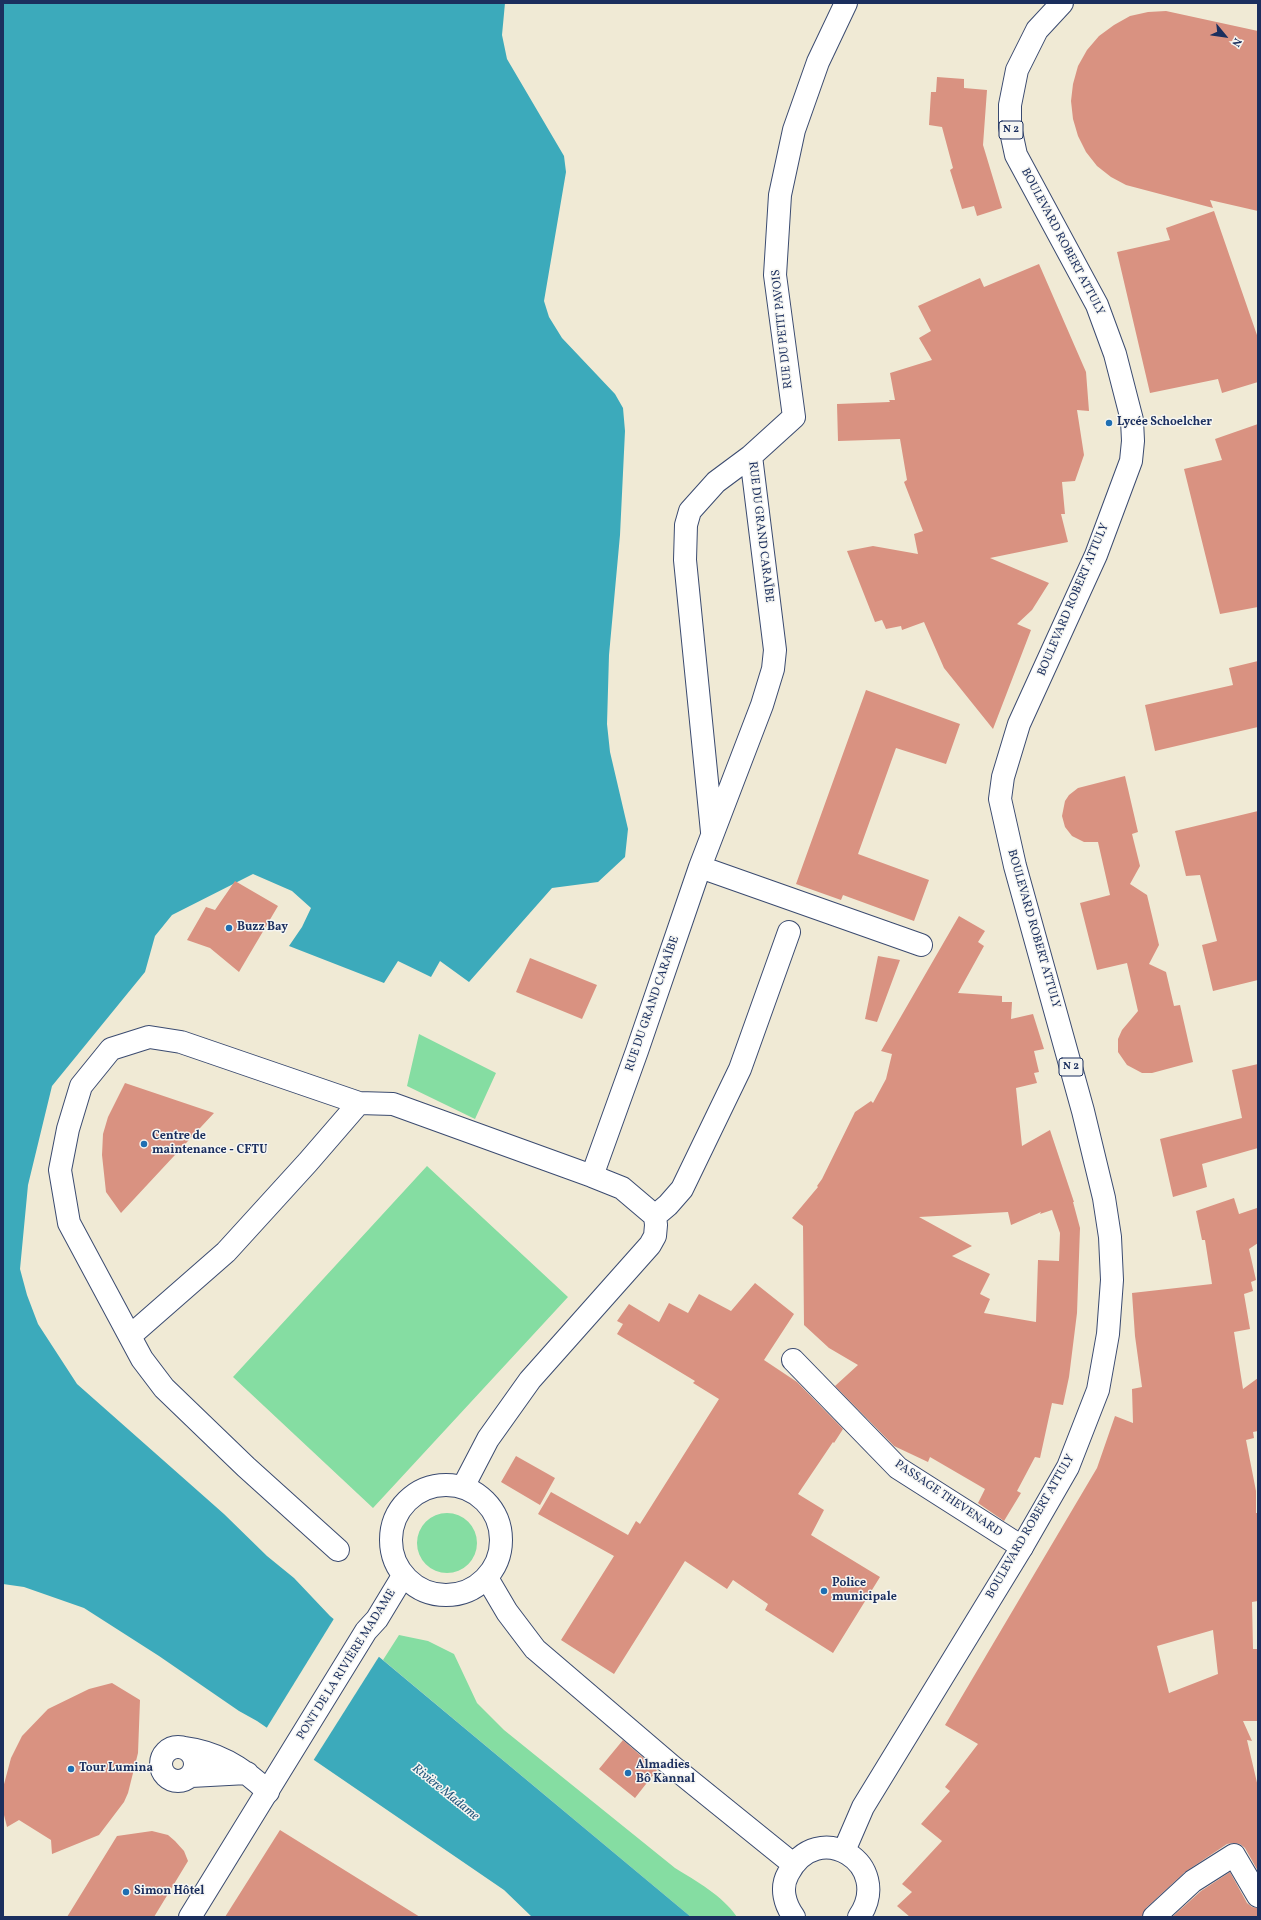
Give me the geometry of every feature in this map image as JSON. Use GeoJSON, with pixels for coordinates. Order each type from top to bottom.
{"type":"FeatureCollection","features":[{"type":"Feature","properties":{"kind":"street","name":"RUE DU PETIT PAVOIS"},"geometry":{"type":"LineString","coordinates":[[751,456],[794,417],[775,275],[780,195],[794,130],[818,62],[846,3]]}},
{"type":"Feature","properties":{"kind":"street","name":"BOULEVARD ROBERT ATTULY"},"geometry":{"type":"LineString","coordinates":[[844,1851],[863,1807],[1022,1547],[1068,1467],[1098,1390],[1108,1334],[1112,1280],[1110,1237],[1104,1198],[1083,1111],[1015,866],[1000,799],[1003,777],[1020,724],[1096,555],[1131,461],[1133,441],[1132,420],[1127,398],[1115,354],[1097,305],[1016,155],[1010,127],[1010,105],[1017,70],[1037,30],[1062,3]]}},
{"type":"Feature","properties":{"kind":"street","name":"RUE DU GRAND CARAÏBE"},"geometry":{"type":"LineString","coordinates":[[592,1176],[637,1051],[712,832],[748,743],[773,669],[775,650],[751,456],[716,482],[700,498],[690,511],[686,525],[685,560],[712,832]]}},
{"type":"Feature","properties":{"kind":"street"},"geometry":{"type":"LineString","coordinates":[[700,867],[921,945]]}},
{"type":"Feature","properties":{"kind":"street"},"geometry":{"type":"LineString","coordinates":[[655,1216],[668,1205],[682,1189],[740,1069],[789,932]]}},
{"type":"Feature","properties":{"kind":"street"},"geometry":{"type":"LineString","coordinates":[[338,1550],[246,1467],[164,1388],[142,1359],[69,1223],[60,1170],[68,1129],[81,1086],[112,1049],[149,1037],[181,1042],[359,1103],[393,1104],[622,1188],[655,1216],[655,1236],[650,1245],[530,1380],[488,1440],[463,1487]]}},
{"type":"Feature","properties":{"kind":"street"},"geometry":{"type":"LineString","coordinates":[[130,1336],[226,1252],[308,1162],[359,1103]]}},
{"type":"Feature","properties":{"kind":"street","name":"PASSAGE THEVENARD"},"geometry":{"type":"LineString","coordinates":[[793,1360],[898,1468],[1022,1547]]}},
{"type":"Feature","properties":{"kind":"street"},"geometry":{"type":"LineString","coordinates":[[446,1484],[463,1487],[479,1495],[492,1508],[500,1524],[502,1543],[499,1556],[487,1578],[472,1590],[453,1596],[434,1595],[416,1588],[403,1576],[394,1560],[390,1543],[392,1525],[400,1509],[412,1496],[428,1487],[446,1484]]}},
{"type":"Feature","properties":{"kind":"street","name":"PONT DE LA RIVIÈRE MADAME"},"geometry":{"type":"LineString","coordinates":[[190,1917],[292,1754],[366,1631],[377,1619],[403,1576]]}},
{"type":"Feature","properties":{"kind":"street"},"geometry":{"type":"LineString","coordinates":[[487,1578],[507,1612],[534,1649],[673,1767],[793,1864]]}},
{"type":"Feature","properties":{"kind":"street"},"geometry":{"type":"LineString","coordinates":[[191,1776],[196,1766],[195,1760],[189,1750],[178,1746],[167,1750],[163,1755],[161,1766],[166,1777],[176,1782],[191,1776],[247,1773]]}},
{"type":"Feature","properties":{"kind":"street"},"geometry":{"type":"LineString","coordinates":[[184,1748],[202,1750],[219,1756],[247,1773],[268,1792]]}},
{"type":"Feature","properties":{"kind":"street"},"geometry":{"type":"LineString","coordinates":[[794,1917],[786,1904],[784,1890],[786,1877],[793,1864],[801,1856],[810,1850],[822,1847],[844,1851],[855,1858],[864,1869],[868,1882],[869,1895],[865,1908],[859,1917]]}},
{"type":"Feature","properties":{"kind":"street"},"geometry":{"type":"LineString","coordinates":[[1154,1917],[1193,1881],[1234,1855],[1258,1896]]}},
{"type":"Feature","properties":{"kind":"green space"},"geometry":{"type":"Polygon","coordinates":[[[419,1034],[496,1073],[475,1119],[407,1086],[419,1034]]]}},
{"type":"Feature","properties":{"kind":"green space"},"geometry":{"type":"Polygon","coordinates":[[[427,1166],[568,1297],[373,1508],[233,1377],[427,1166]]]}},
{"type":"Feature","properties":{"kind":"green space"},"geometry":{"type":"Polygon","coordinates":[[[447,1513],[464,1518],[472,1526],[477,1543],[472,1560],[464,1568],[447,1573],[430,1568],[422,1560],[417,1543],[422,1526],[430,1518],[447,1513]]]}},
{"type":"Feature","properties":{"kind":"green space"},"geometry":{"type":"Polygon","coordinates":[[[399,1635],[428,1641],[454,1654],[477,1703],[504,1730],[675,1868],[700,1883],[716,1895],[737,1917],[691,1917],[383,1660],[399,1635]]]}},
{"type":"Feature","properties":{"kind":"water","name":"Rivière Madame"},"geometry":{"type":"Polygon","coordinates":[[[3,3],[505,3],[502,35],[507,59],[564,156],[566,172],[544,301],[549,317],[562,338],[615,394],[623,408],[625,431],[620,535],[609,655],[607,724],[610,752],[628,829],[625,857],[598,882],[552,888],[469,982],[440,961],[431,977],[398,961],[384,983],[289,946],[302,927],[311,908],[292,891],[253,874],[172,915],[155,936],[145,972],[52,1086],[28,1185],[20,1269],[27,1295],[38,1324],[77,1384],[224,1514],[267,1556],[294,1578],[330,1616],[691,1917],[532,1917],[504,1890],[257,1721],[239,1711],[159,1656],[84,1608],[24,1587],[3,1584],[3,3]]]}},
{"type":"Feature","properties":{"kind":"pier"},"geometry":{"type":"Polygon","coordinates":[[[335,1617],[380,1655],[313,1761],[266,1729],[335,1617]]]}},
{"type":"Feature","properties":{"kind":"building"},"geometry":{"type":"Polygon","coordinates":[[[1166,11],[1258,31],[1258,211],[1210,200],[1213,208],[1126,185],[1111,177],[1097,166],[1086,152],[1078,136],[1073,119],[1071,101],[1073,84],[1078,66],[1087,50],[1099,36],[1130,16],[1148,12],[1166,11]]]}},
{"type":"Feature","properties":{"kind":"building"},"geometry":{"type":"Polygon","coordinates":[[[937,77],[964,79],[964,88],[987,90],[983,145],[1002,208],[977,216],[974,206],[962,209],[950,170],[953,168],[942,127],[929,125],[931,92],[936,92],[937,77]]]}},
{"type":"Feature","properties":{"kind":"building"},"geometry":{"type":"Polygon","coordinates":[[[1214,211],[1258,338],[1258,382],[1222,393],[1218,379],[1150,393],[1117,252],[1170,240],[1166,228],[1214,211]]]}},
{"type":"Feature","properties":{"kind":"building"},"geometry":{"type":"Polygon","coordinates":[[[1039,264],[1086,372],[1089,411],[1077,410],[1084,455],[1075,481],[1062,482],[1065,514],[1061,514],[1068,542],[990,558],[1049,583],[1032,610],[1017,624],[1031,630],[993,729],[944,668],[924,622],[902,630],[901,626],[886,629],[882,620],[875,622],[847,551],[873,546],[918,554],[914,534],[923,531],[904,482],[907,480],[900,439],[838,441],[837,404],[890,402],[889,400],[895,400],[890,373],[932,360],[919,338],[931,331],[918,306],[980,278],[984,287],[1039,264]]]}},
{"type":"Feature","properties":{"kind":"building"},"geometry":{"type":"Polygon","coordinates":[[[1258,424],[1258,607],[1220,614],[1184,469],[1222,460],[1215,439],[1258,424]]]}},
{"type":"Feature","properties":{"kind":"building"},"geometry":{"type":"Polygon","coordinates":[[[1258,661],[1258,727],[1155,751],[1145,705],[1233,685],[1229,668],[1258,661]]]}},
{"type":"Feature","properties":{"kind":"building"},"geometry":{"type":"Polygon","coordinates":[[[866,690],[960,724],[946,764],[896,748],[858,854],[929,880],[914,921],[843,895],[841,900],[796,884],[866,690]]]}},
{"type":"Feature","properties":{"kind":"building"},"geometry":{"type":"Polygon","coordinates":[[[1125,776],[1138,832],[1132,834],[1140,866],[1130,884],[1147,895],[1159,945],[1149,964],[1166,972],[1174,1006],[1180,1005],[1193,1062],[1152,1073],[1142,1073],[1127,1065],[1118,1052],[1118,1039],[1122,1030],[1138,1011],[1127,963],[1097,970],[1080,903],[1110,895],[1098,842],[1084,842],[1072,836],[1065,827],[1062,816],[1065,801],[1069,795],[1078,788],[1125,776]]]}},
{"type":"Feature","properties":{"kind":"building"},"geometry":{"type":"Polygon","coordinates":[[[1258,811],[1258,980],[1213,991],[1202,945],[1217,941],[1200,875],[1186,876],[1175,831],[1258,811]]]}},
{"type":"Feature","properties":{"kind":"building","name":"Buzz Bay"},"geometry":{"type":"Polygon","coordinates":[[[235,881],[278,906],[239,972],[210,948],[187,940],[206,907],[215,910],[235,881]]]}},
{"type":"Feature","properties":{"kind":"building"},"geometry":{"type":"Polygon","coordinates":[[[959,916],[985,931],[978,942],[984,946],[958,993],[1002,996],[1002,1002],[1012,1002],[1011,1019],[1033,1014],[1044,1049],[1034,1051],[1039,1072],[1034,1073],[1037,1083],[1016,1088],[1022,1146],[1050,1130],[1074,1202],[1080,1228],[1077,1313],[1069,1377],[1063,1405],[1052,1403],[1040,1458],[1035,1457],[1017,1491],[1021,1493],[1004,1521],[978,1503],[985,1489],[930,1457],[928,1462],[894,1446],[835,1386],[858,1365],[829,1348],[804,1325],[803,1226],[792,1218],[818,1187],[817,1186],[822,1179],[855,1112],[871,1101],[873,1103],[886,1079],[892,1054],[881,1051],[959,916]],[[1052,1210],[1040,1214],[1041,1212],[1011,1225],[1008,1212],[919,1217],[972,1246],[952,1256],[990,1274],[980,1294],[990,1299],[984,1313],[1036,1322],[1038,1260],[1059,1261],[1060,1233],[1052,1210]]]}},
{"type":"Feature","properties":{"kind":"building"},"geometry":{"type":"Polygon","coordinates":[[[878,956],[900,960],[877,1022],[865,1019],[878,956]]]}},
{"type":"Feature","properties":{"kind":"building"},"geometry":{"type":"Polygon","coordinates":[[[530,958],[597,985],[582,1019],[516,992],[530,958]]]}},
{"type":"Feature","properties":{"kind":"building"},"geometry":{"type":"Polygon","coordinates":[[[1258,1064],[1258,1148],[1202,1164],[1207,1187],[1173,1197],[1160,1139],[1242,1118],[1232,1070],[1258,1064]]]}},
{"type":"Feature","properties":{"kind":"building","name":"Centre de maintenance - CFTU"},"geometry":{"type":"Polygon","coordinates":[[[125,1083],[214,1113],[121,1213],[106,1192],[102,1155],[103,1134],[108,1117],[125,1083]]]}},
{"type":"Feature","properties":{"kind":"building"},"geometry":{"type":"Polygon","coordinates":[[[1234,1198],[1239,1214],[1257,1208],[1258,1243],[1249,1249],[1256,1280],[1251,1282],[1253,1291],[1244,1294],[1250,1329],[1234,1332],[1243,1389],[1258,1378],[1258,1431],[1253,1432],[1254,1438],[1246,1440],[1256,1491],[1256,1513],[1258,1513],[1258,1601],[1252,1602],[1253,1649],[1258,1649],[1258,1721],[1243,1721],[1252,1741],[1247,1740],[1258,1787],[1258,1871],[1245,1848],[1240,1844],[1233,1843],[1227,1844],[1185,1872],[1146,1908],[1142,1917],[910,1917],[897,1906],[912,1892],[902,1884],[942,1841],[921,1824],[950,1791],[945,1787],[978,1744],[945,1725],[1097,1468],[1115,1416],[1133,1423],[1132,1389],[1142,1387],[1135,1336],[1132,1293],[1212,1284],[1205,1240],[1202,1240],[1196,1211],[1234,1198]],[[1213,1630],[1157,1646],[1169,1693],[1218,1674],[1213,1630]]]}},
{"type":"Feature","properties":{"kind":"building"},"geometry":{"type":"Polygon","coordinates":[[[755,1283],[794,1314],[764,1360],[797,1382],[843,1429],[798,1494],[824,1510],[811,1535],[880,1577],[833,1653],[765,1610],[768,1604],[733,1580],[727,1589],[685,1561],[614,1674],[561,1640],[614,1556],[538,1514],[551,1492],[628,1535],[636,1521],[640,1524],[719,1399],[693,1383],[695,1381],[617,1334],[623,1324],[617,1321],[629,1304],[659,1322],[669,1303],[688,1313],[699,1294],[731,1311],[755,1283]]]}},
{"type":"Feature","properties":{"kind":"building"},"geometry":{"type":"Polygon","coordinates":[[[516,1456],[555,1478],[540,1505],[501,1482],[516,1456]]]}},
{"type":"Feature","properties":{"kind":"building","name":"Tour Lumina"},"geometry":{"type":"Polygon","coordinates":[[[112,1683],[140,1700],[138,1753],[128,1793],[124,1802],[99,1835],[52,1854],[51,1840],[19,1820],[7,1827],[3,1811],[3,1788],[11,1758],[22,1736],[48,1709],[89,1689],[112,1683]]]}},
{"type":"Feature","properties":{"kind":"building"},"geometry":{"type":"Polygon","coordinates":[[[623,1740],[657,1770],[635,1798],[599,1769],[623,1740]]]}},
{"type":"Feature","properties":{"kind":"building"},"geometry":{"type":"Polygon","coordinates":[[[280,1830],[420,1917],[225,1917],[280,1830]]]}},
{"type":"Feature","properties":{"kind":"building","name":"Simon Hôtel"},"geometry":{"type":"Polygon","coordinates":[[[152,1831],[168,1835],[184,1851],[188,1861],[154,1917],[67,1917],[117,1836],[152,1831]]]}},
{"type":"Feature","properties":{"kind":"building"},"geometry":{"type":"Polygon","coordinates":[[[1230,1872],[1247,1903],[1252,1907],[1258,1908],[1258,1917],[1172,1917],[1201,1891],[1230,1872]]]}},
{"type":"Feature","properties":{"kind":"place","name":"Lycée Schoelcher"},"geometry":{"type":"Point","coordinates":[1109,423]}},
{"type":"Feature","properties":{"kind":"place","name":"Buzz Bay"},"geometry":{"type":"Point","coordinates":[229,928]}},
{"type":"Feature","properties":{"kind":"place","name":"Centre de maintenance - CFTU"},"geometry":{"type":"Point","coordinates":[144,1144]}},
{"type":"Feature","properties":{"kind":"place","name":"Police municipale"},"geometry":{"type":"Point","coordinates":[824,1591]}},
{"type":"Feature","properties":{"kind":"place","name":"Tour Lumina"},"geometry":{"type":"Point","coordinates":[71,1769]}},
{"type":"Feature","properties":{"kind":"place","name":"Almadies Bô Kannal"},"geometry":{"type":"Point","coordinates":[628,1773]}},
{"type":"Feature","properties":{"kind":"place","name":"Simon Hôtel"},"geometry":{"type":"Point","coordinates":[126,1892]}}]}
